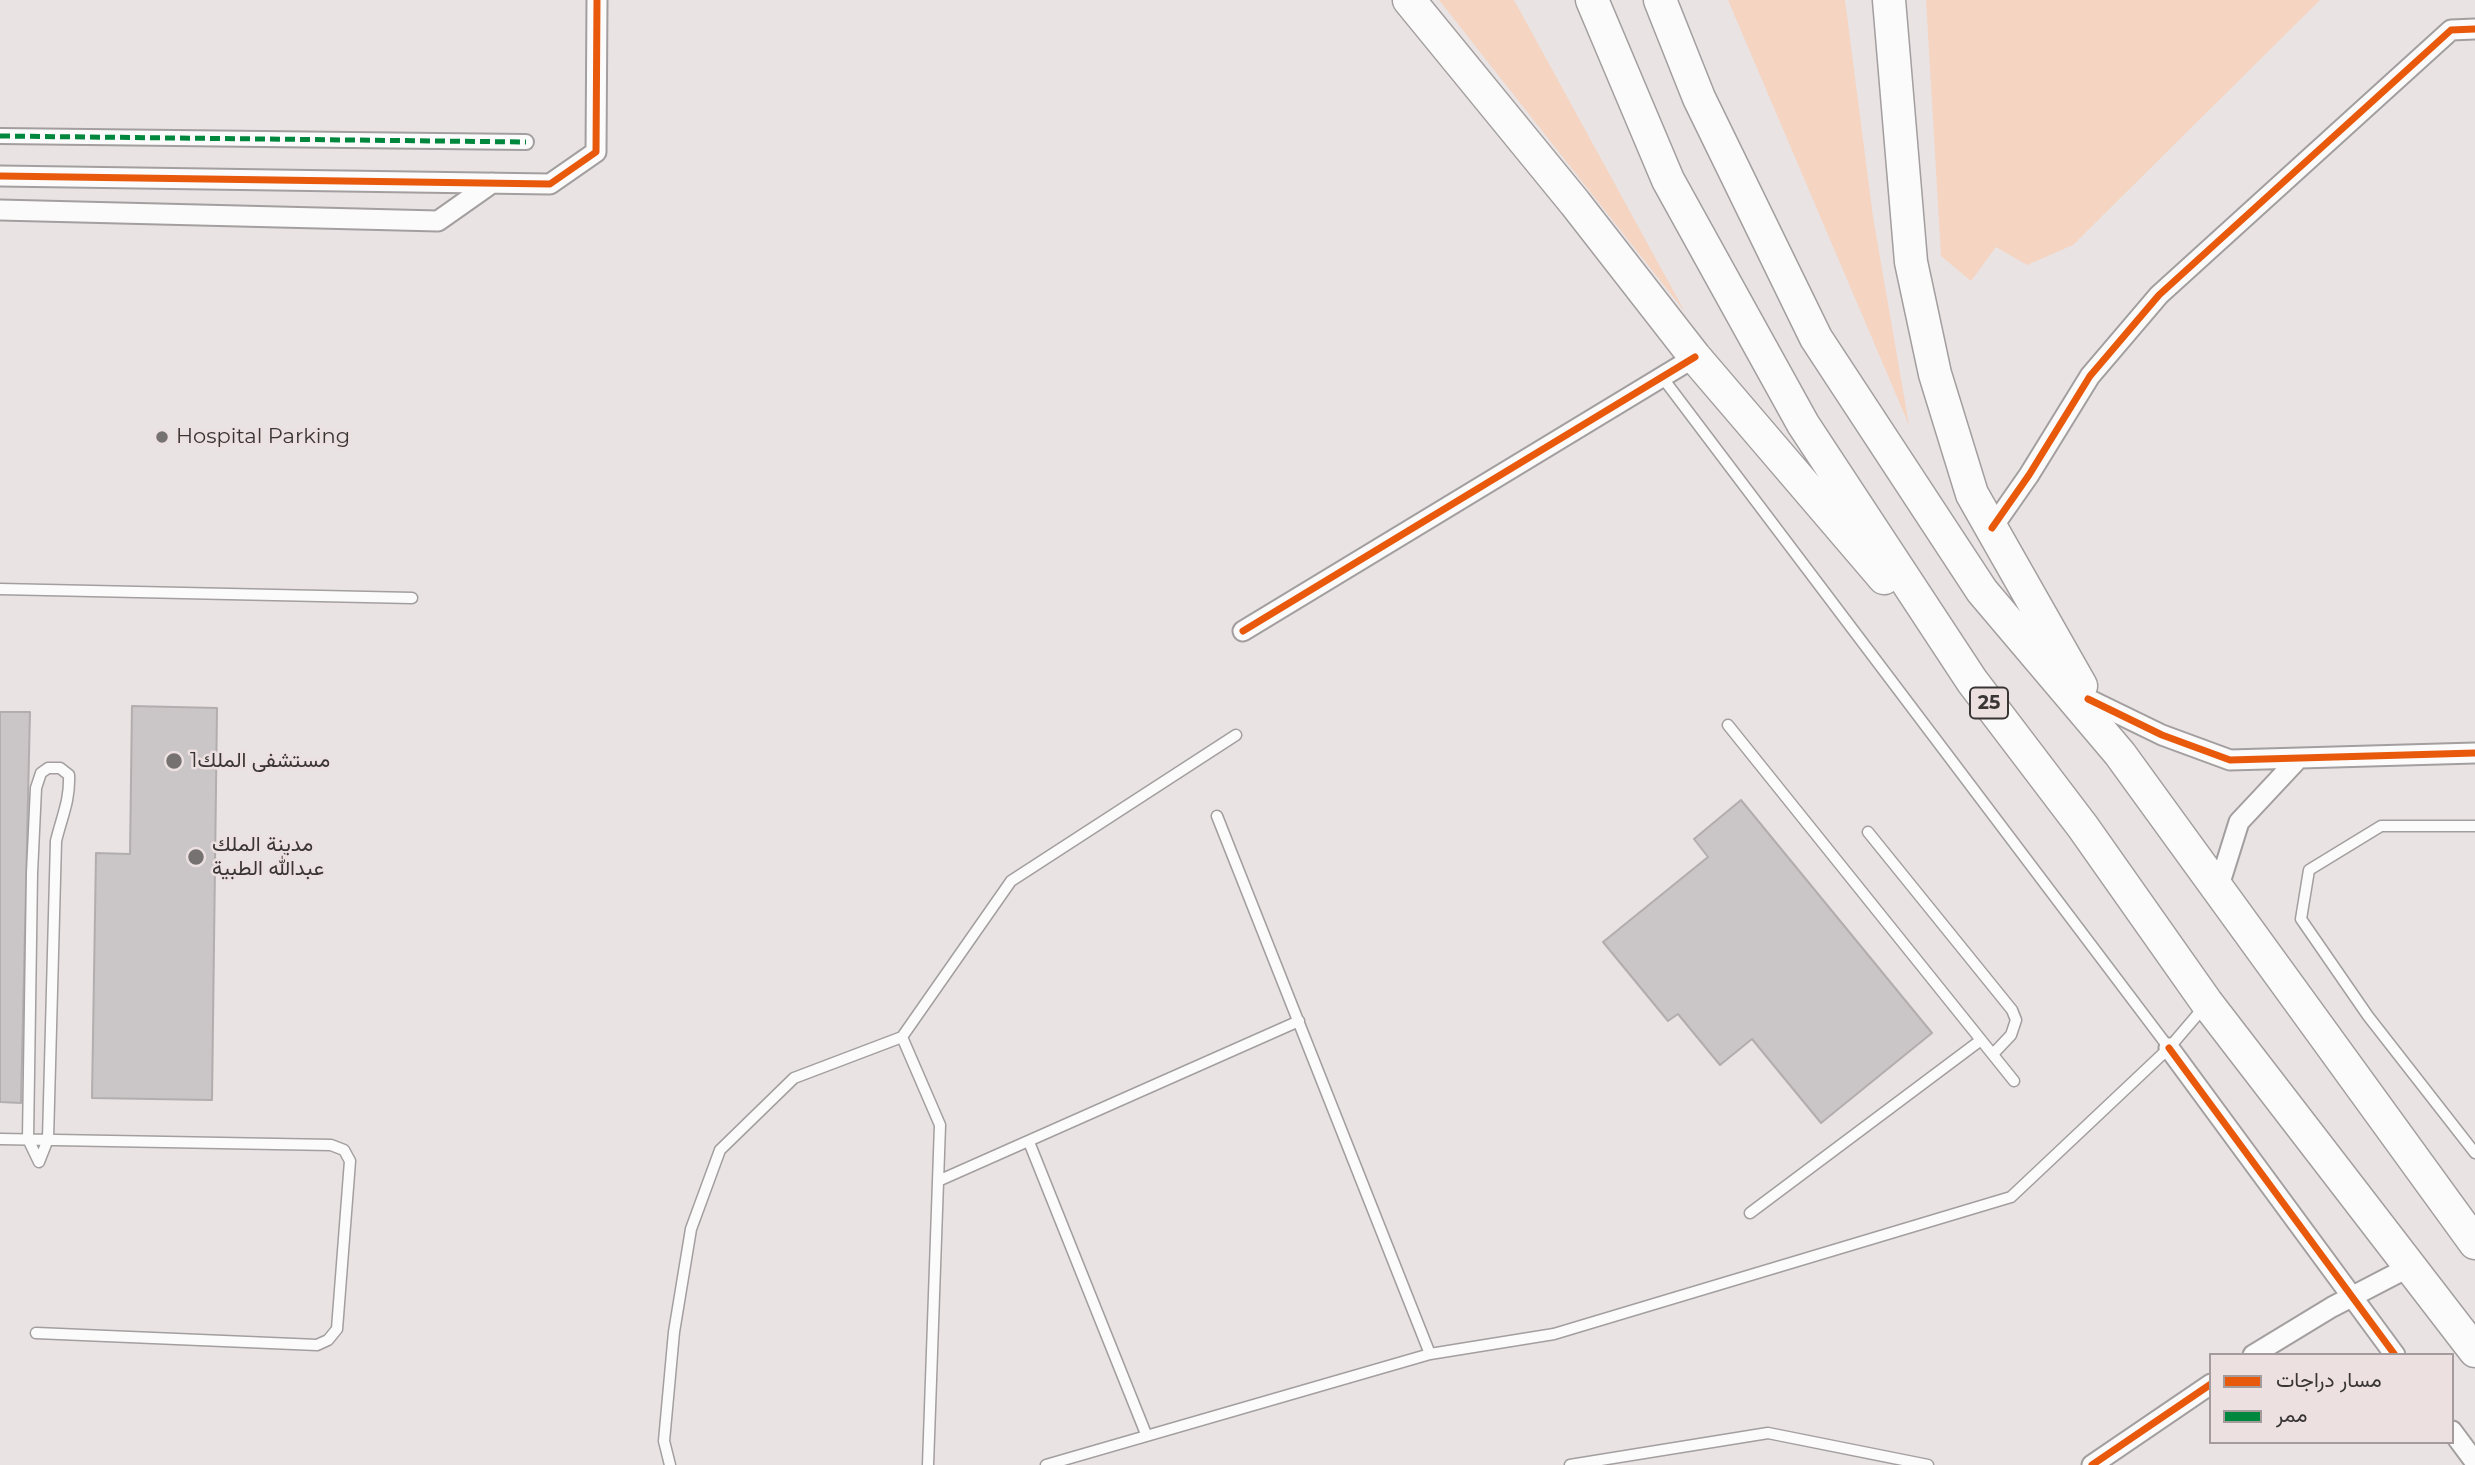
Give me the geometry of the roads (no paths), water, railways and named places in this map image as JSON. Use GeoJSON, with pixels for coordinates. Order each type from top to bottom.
{"type":"FeatureCollection","features":[{"type":"Feature","properties":{"kind":"main road"},"geometry":{"type":"LineString","coordinates":[[1409,0],[1575,203],[1695,357],[1972,681]]}},
{"type":"Feature","properties":{"kind":"main road","name":"25"},"geometry":{"type":"LineString","coordinates":[[1592,0],[1668,180],[1803,424],[1972,681],[2083,827],[2207,1003],[2475,1351]]}},
{"type":"Feature","properties":{"kind":"main road"},"geometry":{"type":"LineString","coordinates":[[1660,0],[1699,97],[1816,338],[1982,591],[2120,754],[2475,1243]]}},
{"type":"Feature","properties":{"kind":"main road"},"geometry":{"type":"LineString","coordinates":[[1889,0],[1911,262],[1935,374],[1972,494],[2120,754]]}},
{"type":"Feature","properties":{"kind":"street"},"geometry":{"type":"LineString","coordinates":[[0,176],[550,184],[596,152],[597,0]]}},
{"type":"Feature","properties":{"kind":"street"},"geometry":{"type":"LineString","coordinates":[[1992,528],[2029,475],[2090,376],[2159,295],[2451,30],[2475,29]]}},
{"type":"Feature","properties":{"kind":"street"},"geometry":{"type":"LineString","coordinates":[[0,136],[526,142]]}},
{"type":"Feature","properties":{"kind":"street"},"geometry":{"type":"LineString","coordinates":[[0,210],[438,221],[492,183]]}},
{"type":"Feature","properties":{"kind":"street"},"geometry":{"type":"LineString","coordinates":[[1243,631],[1695,357]]}},
{"type":"Feature","properties":{"kind":"street"},"geometry":{"type":"LineString","coordinates":[[2088,699],[2162,735],[2230,760],[2475,753]]}},
{"type":"Feature","properties":{"kind":"street"},"geometry":{"type":"LineString","coordinates":[[2218,889],[2239,822],[2298,759]]}},
{"type":"Feature","properties":{"kind":"street"},"geometry":{"type":"LineString","coordinates":[[2169,1048],[2394,1353]]}},
{"type":"Feature","properties":{"kind":"street"},"geometry":{"type":"LineString","coordinates":[[2256,1353],[2411,1266]]}},
{"type":"Feature","properties":{"kind":"street"},"geometry":{"type":"LineString","coordinates":[[2092,1465],[2209,1385]]}},
{"type":"Feature","properties":{"kind":"street"},"geometry":{"type":"LineString","coordinates":[[2454,1435],[2475,1462]]}},
{"type":"Feature","properties":{"kind":"lane"},"geometry":{"type":"LineString","coordinates":[[1662,377],[2169,1048]]}},
{"type":"Feature","properties":{"kind":"lane"},"geometry":{"type":"LineString","coordinates":[[0,589],[412,598]]}},
{"type":"Feature","properties":{"kind":"lane"},"geometry":{"type":"LineString","coordinates":[[1728,725],[2014,1081]]}},
{"type":"Feature","properties":{"kind":"lane"},"geometry":{"type":"LineString","coordinates":[[670,1465],[664,1441],[674,1332],[691,1228],[720,1150],[794,1078],[902,1037],[1012,881],[1236,735]]}},
{"type":"Feature","properties":{"kind":"lane"},"geometry":{"type":"LineString","coordinates":[[48,768],[60,768],[69,775],[70,796],[56,841],[48,1139],[39,1162],[28,1139],[36,788],[41,773],[48,768]]}},
{"type":"Feature","properties":{"kind":"lane"},"geometry":{"type":"LineString","coordinates":[[1217,816],[1430,1354]]}},
{"type":"Feature","properties":{"kind":"lane"},"geometry":{"type":"LineString","coordinates":[[2475,826],[2381,826],[2309,870],[2301,919],[2368,1016],[2475,1153]]}},
{"type":"Feature","properties":{"kind":"lane"},"geometry":{"type":"LineString","coordinates":[[1868,832],[2012,1010],[2016,1020],[2011,1035],[1993,1054]]}},
{"type":"Feature","properties":{"kind":"lane"},"geometry":{"type":"LineString","coordinates":[[1046,1465],[1430,1354],[1554,1334],[2011,1197],[2169,1048],[2207,1003]]}},
{"type":"Feature","properties":{"kind":"lane"},"geometry":{"type":"LineString","coordinates":[[938,1181],[1299,1021]]}},
{"type":"Feature","properties":{"kind":"lane"},"geometry":{"type":"LineString","coordinates":[[902,1037],[940,1125],[928,1465]]}},
{"type":"Feature","properties":{"kind":"lane"},"geometry":{"type":"LineString","coordinates":[[1750,1213],[1981,1040]]}},
{"type":"Feature","properties":{"kind":"lane"},"geometry":{"type":"LineString","coordinates":[[0,1139],[331,1144],[344,1150],[350,1161],[337,1329],[328,1340],[317,1345],[36,1333]]}},
{"type":"Feature","properties":{"kind":"lane"},"geometry":{"type":"LineString","coordinates":[[1028,1142],[1146,1434]]}},
{"type":"Feature","properties":{"kind":"lane"},"geometry":{"type":"LineString","coordinates":[[1570,1465],[1768,1433],[1928,1465]]}},
{"type":"Feature","properties":{"kind":"place","name":"Hospital Parking"},"geometry":{"type":"Point","coordinates":[162,437]}},
{"type":"Feature","properties":{"kind":"place","name":"مستشفى الملك1"},"geometry":{"type":"Point","coordinates":[174,761]}},
{"type":"Feature","properties":{"kind":"place","name":"مدينة الملك عبدالله الطبية"},"geometry":{"type":"Point","coordinates":[196,857]}}]}
